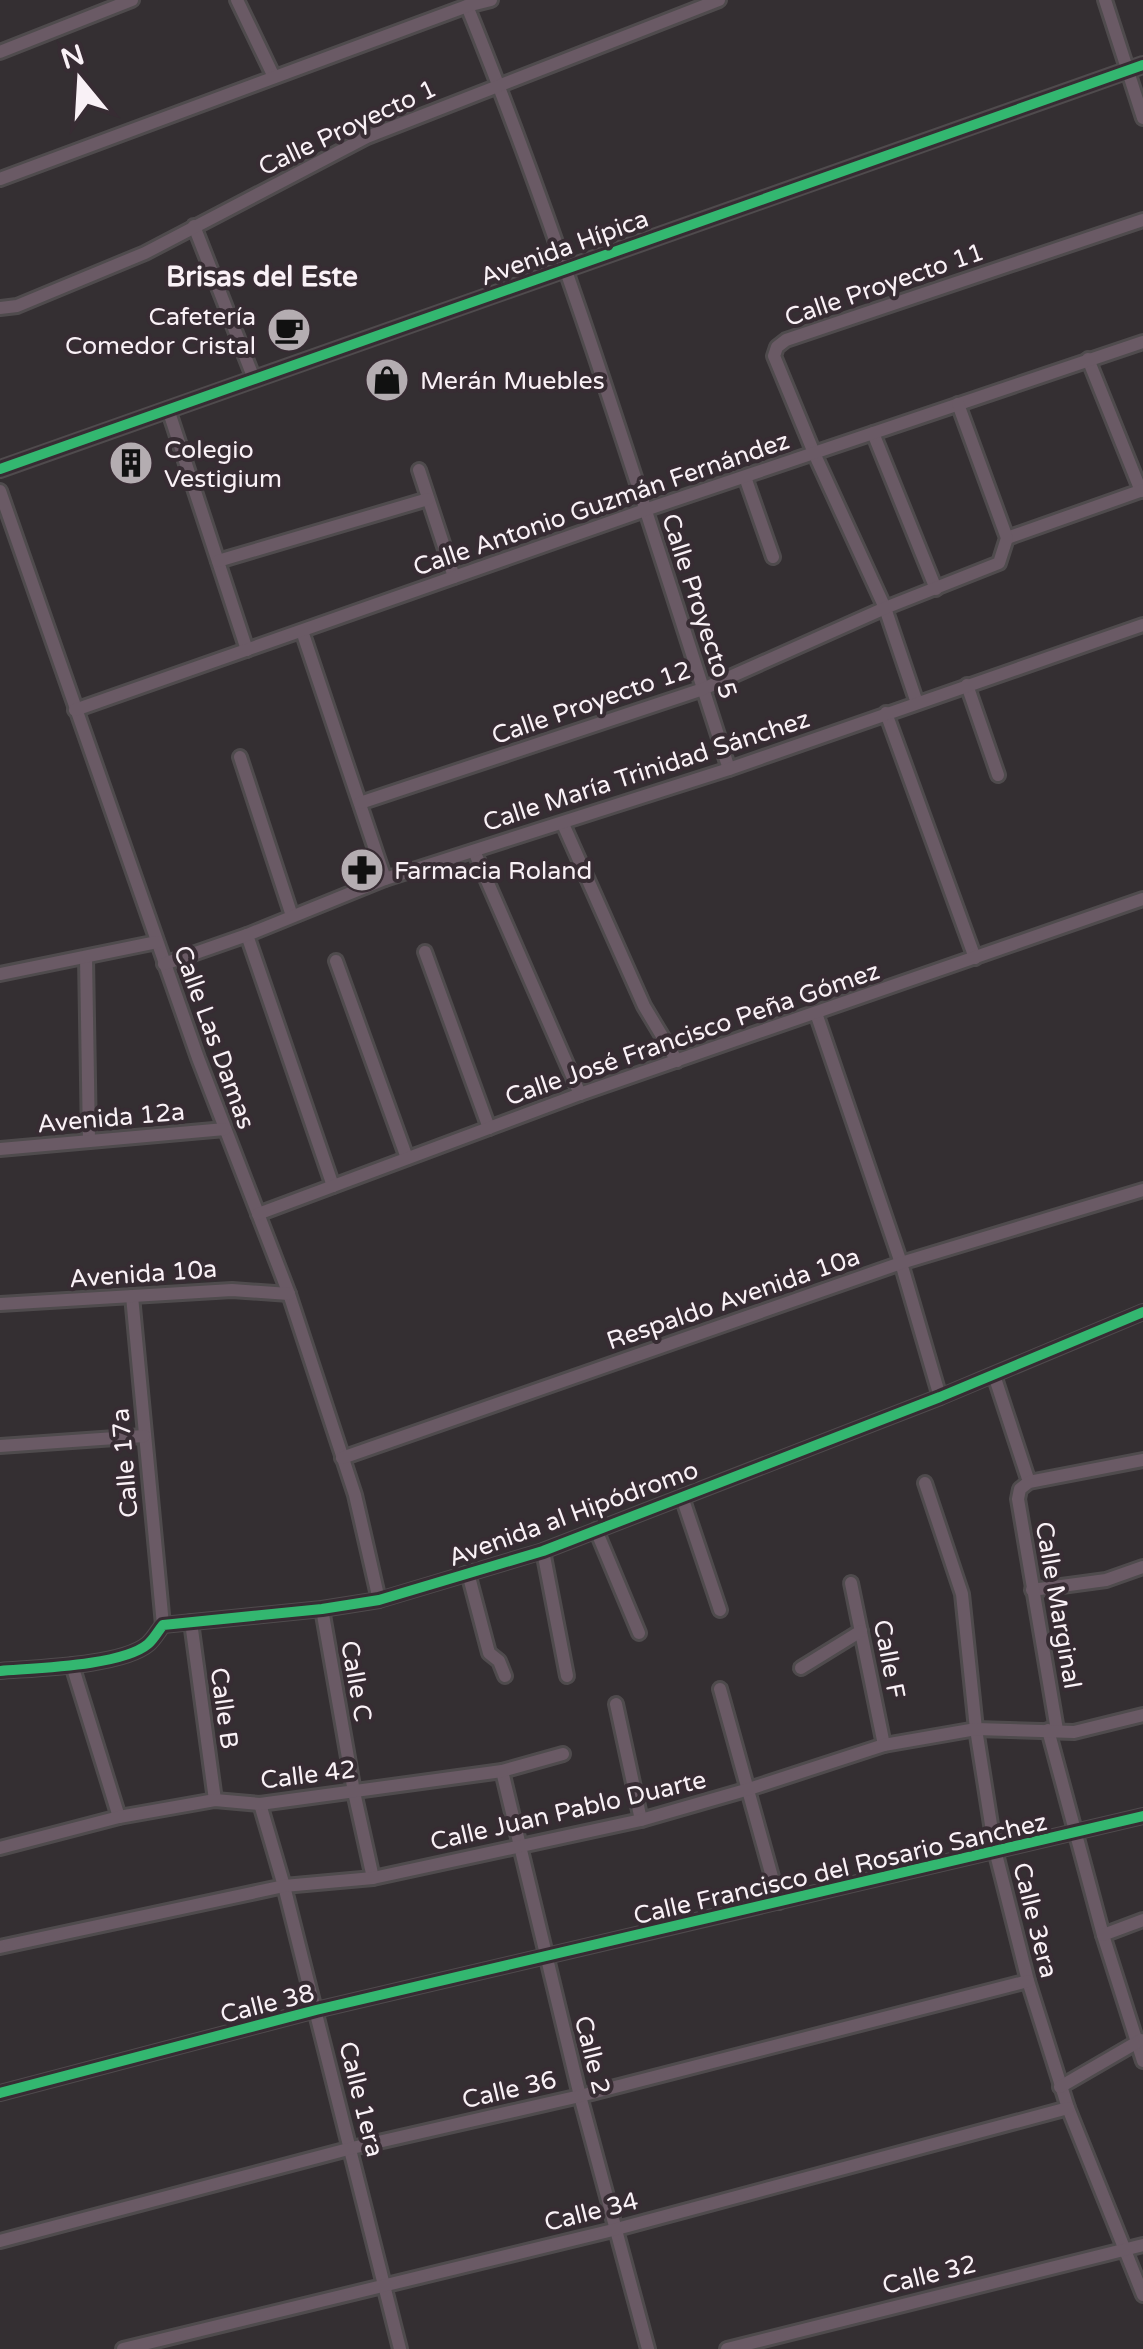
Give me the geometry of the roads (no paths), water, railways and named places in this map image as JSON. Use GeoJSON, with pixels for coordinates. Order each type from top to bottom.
{"type":"FeatureCollection","features":[{"type":"Feature","properties":{"kind":"street"},"geometry":{"type":"LineString","coordinates":[[0,52],[132,0]]}},
{"type":"Feature","properties":{"kind":"street"},"geometry":{"type":"LineString","coordinates":[[237,0],[274,77]]}},
{"type":"Feature","properties":{"kind":"street"},"geometry":{"type":"LineString","coordinates":[[0,178],[491,0]]}},
{"type":"Feature","properties":{"kind":"street","name":"Calle Proyecto 1"},"geometry":{"type":"LineString","coordinates":[[0,308],[17,306],[127,260],[367,136],[720,0]]}},
{"type":"Feature","properties":{"kind":"street"},"geometry":{"type":"LineString","coordinates":[[1105,0],[1135,68],[1143,118]]}},
{"type":"Feature","properties":{"kind":"street","name":"Calle Proyecto 5"},"geometry":{"type":"LineString","coordinates":[[467,6],[563,268],[729,769]]}},
{"type":"Feature","properties":{"kind":"street","name":"Avenida Hípica"},"geometry":{"type":"LineString","coordinates":[[0,469],[1135,68]]}},
{"type":"Feature","properties":{"kind":"street","name":"Calle Proyecto 11"},"geometry":{"type":"LineString","coordinates":[[917,703],[885,608],[774,356],[777,347],[786,340],[1143,220]]}},
{"type":"Feature","properties":{"kind":"street"},"geometry":{"type":"LineString","coordinates":[[194,226],[254,379]]}},
{"type":"Feature","properties":{"kind":"street","name":"Calle Antonio Guzmán Fernández"},"geometry":{"type":"LineString","coordinates":[[75,710],[645,510],[1143,342]]}},
{"type":"Feature","properties":{"kind":"street"},"geometry":{"type":"LineString","coordinates":[[958,404],[1007,538],[1142,490],[1088,359]]}},
{"type":"Feature","properties":{"kind":"street"},"geometry":{"type":"LineString","coordinates":[[168,410],[247,650]]}},
{"type":"Feature","properties":{"kind":"street"},"geometry":{"type":"LineString","coordinates":[[872,433],[936,589]]}},
{"type":"Feature","properties":{"kind":"street"},"geometry":{"type":"LineString","coordinates":[[420,470],[454,577]]}},
{"type":"Feature","properties":{"kind":"street"},"geometry":{"type":"LineString","coordinates":[[744,477],[773,558]]}},
{"type":"Feature","properties":{"kind":"street","name":"Calle Las Damas"},"geometry":{"type":"LineString","coordinates":[[0,492],[164,964],[289,1294],[355,1495],[379,1600]]}},
{"type":"Feature","properties":{"kind":"street"},"geometry":{"type":"LineString","coordinates":[[218,562],[428,500]]}},
{"type":"Feature","properties":{"kind":"street","name":"Calle Proyecto 12"},"geometry":{"type":"LineString","coordinates":[[360,804],[703,689],[885,608],[999,563],[1007,538]]}},
{"type":"Feature","properties":{"kind":"street","name":"Calle María Trinidad Sánchez"},"geometry":{"type":"LineString","coordinates":[[164,964],[385,879],[729,769],[1143,624]]}},
{"type":"Feature","properties":{"kind":"street"},"geometry":{"type":"LineString","coordinates":[[302,630],[385,879]]}},
{"type":"Feature","properties":{"kind":"street"},"geometry":{"type":"LineString","coordinates":[[967,685],[998,775]]}},
{"type":"Feature","properties":{"kind":"street"},"geometry":{"type":"LineString","coordinates":[[886,714],[975,958]]}},
{"type":"Feature","properties":{"kind":"street"},"geometry":{"type":"LineString","coordinates":[[240,757],[292,916]]}},
{"type":"Feature","properties":{"kind":"street"},"geometry":{"type":"LineString","coordinates":[[563,824],[644,1006],[678,1061]]}},
{"type":"Feature","properties":{"kind":"street"},"geometry":{"type":"LineString","coordinates":[[474,851],[580,1094]]}},
{"type":"Feature","properties":{"kind":"street","name":"Calle José Francisco Peña Gómez"},"geometry":{"type":"LineString","coordinates":[[258,1214],[580,1094],[1143,899]]}},
{"type":"Feature","properties":{"kind":"street"},"geometry":{"type":"LineString","coordinates":[[247,935],[334,1186]]}},
{"type":"Feature","properties":{"kind":"street"},"geometry":{"type":"LineString","coordinates":[[0,974],[157,942]]}},
{"type":"Feature","properties":{"kind":"street"},"geometry":{"type":"LineString","coordinates":[[424,952],[488,1128]]}},
{"type":"Feature","properties":{"kind":"street"},"geometry":{"type":"LineString","coordinates":[[86,957],[89,1142]]}},
{"type":"Feature","properties":{"kind":"street"},"geometry":{"type":"LineString","coordinates":[[336,960],[407,1158]]}},
{"type":"Feature","properties":{"kind":"street"},"geometry":{"type":"LineString","coordinates":[[816,1013],[901,1263],[940,1397]]}},
{"type":"Feature","properties":{"kind":"street","name":"Avenida 12a"},"geometry":{"type":"LineString","coordinates":[[0,1150],[225,1130]]}},
{"type":"Feature","properties":{"kind":"street","name":"Respaldo Avenida 10a"},"geometry":{"type":"LineString","coordinates":[[342,1458],[901,1263],[1143,1190]]}},
{"type":"Feature","properties":{"kind":"street","name":"Avenida 10a"},"geometry":{"type":"LineString","coordinates":[[0,1304],[232,1290],[289,1294]]}},
{"type":"Feature","properties":{"kind":"street","name":"Calle 17a"},"geometry":{"type":"LineString","coordinates":[[132,1296],[163,1625]]}},
{"type":"Feature","properties":{"kind":"street","name":"Avenida al Hipódromo"},"geometry":{"type":"LineString","coordinates":[[163,1625],[322,1610],[379,1600],[543,1551],[940,1397],[1143,1312]]}},
{"type":"Feature","properties":{"kind":"street","name":"Calle Marginal"},"geometry":{"type":"LineString","coordinates":[[994,1374],[1024,1485],[1018,1499],[1052,1730],[1102,1935],[1140,2040],[1143,2061]]}},
{"type":"Feature","properties":{"kind":"street"},"geometry":{"type":"LineString","coordinates":[[0,1446],[144,1436]]}},
{"type":"Feature","properties":{"kind":"street"},"geometry":{"type":"LineString","coordinates":[[1024,1485],[1143,1460]]}},
{"type":"Feature","properties":{"kind":"street","name":"Calle 3era"},"geometry":{"type":"LineString","coordinates":[[925,1483],[962,1594],[976,1729],[996,1850],[1028,1981],[1060,2087],[1143,2295]]}},
{"type":"Feature","properties":{"kind":"street"},"geometry":{"type":"LineString","coordinates":[[682,1497],[720,1610]]}},
{"type":"Feature","properties":{"kind":"street"},"geometry":{"type":"LineString","coordinates":[[596,1530],[639,1632]]}},
{"type":"Feature","properties":{"kind":"street"},"geometry":{"type":"LineString","coordinates":[[543,1551],[567,1676]]}},
{"type":"Feature","properties":{"kind":"street"},"geometry":{"type":"LineString","coordinates":[[1032,1590],[1106,1580],[1143,1567]]}},
{"type":"Feature","properties":{"kind":"street"},"geometry":{"type":"LineString","coordinates":[[468,1573],[489,1654],[499,1662],[505,1676]]}},
{"type":"Feature","properties":{"kind":"street","name":"Calle F"},"geometry":{"type":"LineString","coordinates":[[851,1583],[884,1744]]}},
{"type":"Feature","properties":{"kind":"street","name":"Calle C"},"geometry":{"type":"LineString","coordinates":[[322,1610],[354,1792],[374,1878]]}},
{"type":"Feature","properties":{"kind":"street","name":"Calle B"},"geometry":{"type":"LineString","coordinates":[[191,1622],[215,1800]]}},
{"type":"Feature","properties":{"kind":"street"},"geometry":{"type":"LineString","coordinates":[[0,1670],[72,1665],[132,1652],[149,1644],[163,1625]]}},
{"type":"Feature","properties":{"kind":"street"},"geometry":{"type":"LineString","coordinates":[[801,1668],[861,1631]]}},
{"type":"Feature","properties":{"kind":"street"},"geometry":{"type":"LineString","coordinates":[[72,1665],[119,1817]]}},
{"type":"Feature","properties":{"kind":"street"},"geometry":{"type":"LineString","coordinates":[[720,1689],[779,1902]]}},
{"type":"Feature","properties":{"kind":"street"},"geometry":{"type":"LineString","coordinates":[[616,1704],[641,1820]]}},
{"type":"Feature","properties":{"kind":"street","name":"Calle Juan Pablo Duarte"},"geometry":{"type":"LineString","coordinates":[[0,1947],[284,1886],[374,1878],[641,1820],[749,1790],[884,1744],[976,1729],[1074,1732],[1143,1715]]}},
{"type":"Feature","properties":{"kind":"street","name":"Calle 42"},"geometry":{"type":"LineString","coordinates":[[0,1848],[119,1817],[215,1800],[260,1804],[354,1792],[502,1771],[563,1754]]}},
{"type":"Feature","properties":{"kind":"street","name":"Calle 2"},"geometry":{"type":"LineString","coordinates":[[502,1771],[580,2096],[648,2349]]}},
{"type":"Feature","properties":{"kind":"street","name":"Calle 1era"},"geometry":{"type":"LineString","coordinates":[[260,1804],[352,2148],[400,2349]]}},
{"type":"Feature","properties":{"kind":"street","name":"Calle Francisco del Rosario Sanchez"},"geometry":{"type":"LineString","coordinates":[[546,1958],[1143,1816]]}},
{"type":"Feature","properties":{"kind":"street"},"geometry":{"type":"LineString","coordinates":[[1102,1935],[1143,1920]]}},
{"type":"Feature","properties":{"kind":"street","name":"Calle 38"},"geometry":{"type":"LineString","coordinates":[[0,2094],[316,2010],[546,1958]]}},
{"type":"Feature","properties":{"kind":"street","name":"Calle 36"},"geometry":{"type":"LineString","coordinates":[[0,2241],[352,2148],[580,2096],[1028,1981]]}},
{"type":"Feature","properties":{"kind":"street"},"geometry":{"type":"LineString","coordinates":[[1060,2087],[1140,2040]]}},
{"type":"Feature","properties":{"kind":"street","name":"Calle 34"},"geometry":{"type":"LineString","coordinates":[[123,2349],[615,2230],[1068,2108]]}},
{"type":"Feature","properties":{"kind":"street","name":"Calle 32"},"geometry":{"type":"LineString","coordinates":[[727,2349],[1143,2245]]}},
{"type":"Feature","properties":{"kind":"place","name":"Cafetería Comedor Cristal"},"geometry":{"type":"Point","coordinates":[289,330]}},
{"type":"Feature","properties":{"kind":"place","name":"Merán Muebles"},"geometry":{"type":"Point","coordinates":[387,380]}},
{"type":"Feature","properties":{"kind":"place","name":"Colegio Vestigium"},"geometry":{"type":"Point","coordinates":[131,463]}},
{"type":"Feature","properties":{"kind":"place","name":"Farmacia Roland"},"geometry":{"type":"Point","coordinates":[362,870]}},
{"type":"Feature","properties":{"kind":"district","name":"Brisas del Este"},"geometry":{"type":"Point","coordinates":[262,276]}}]}
